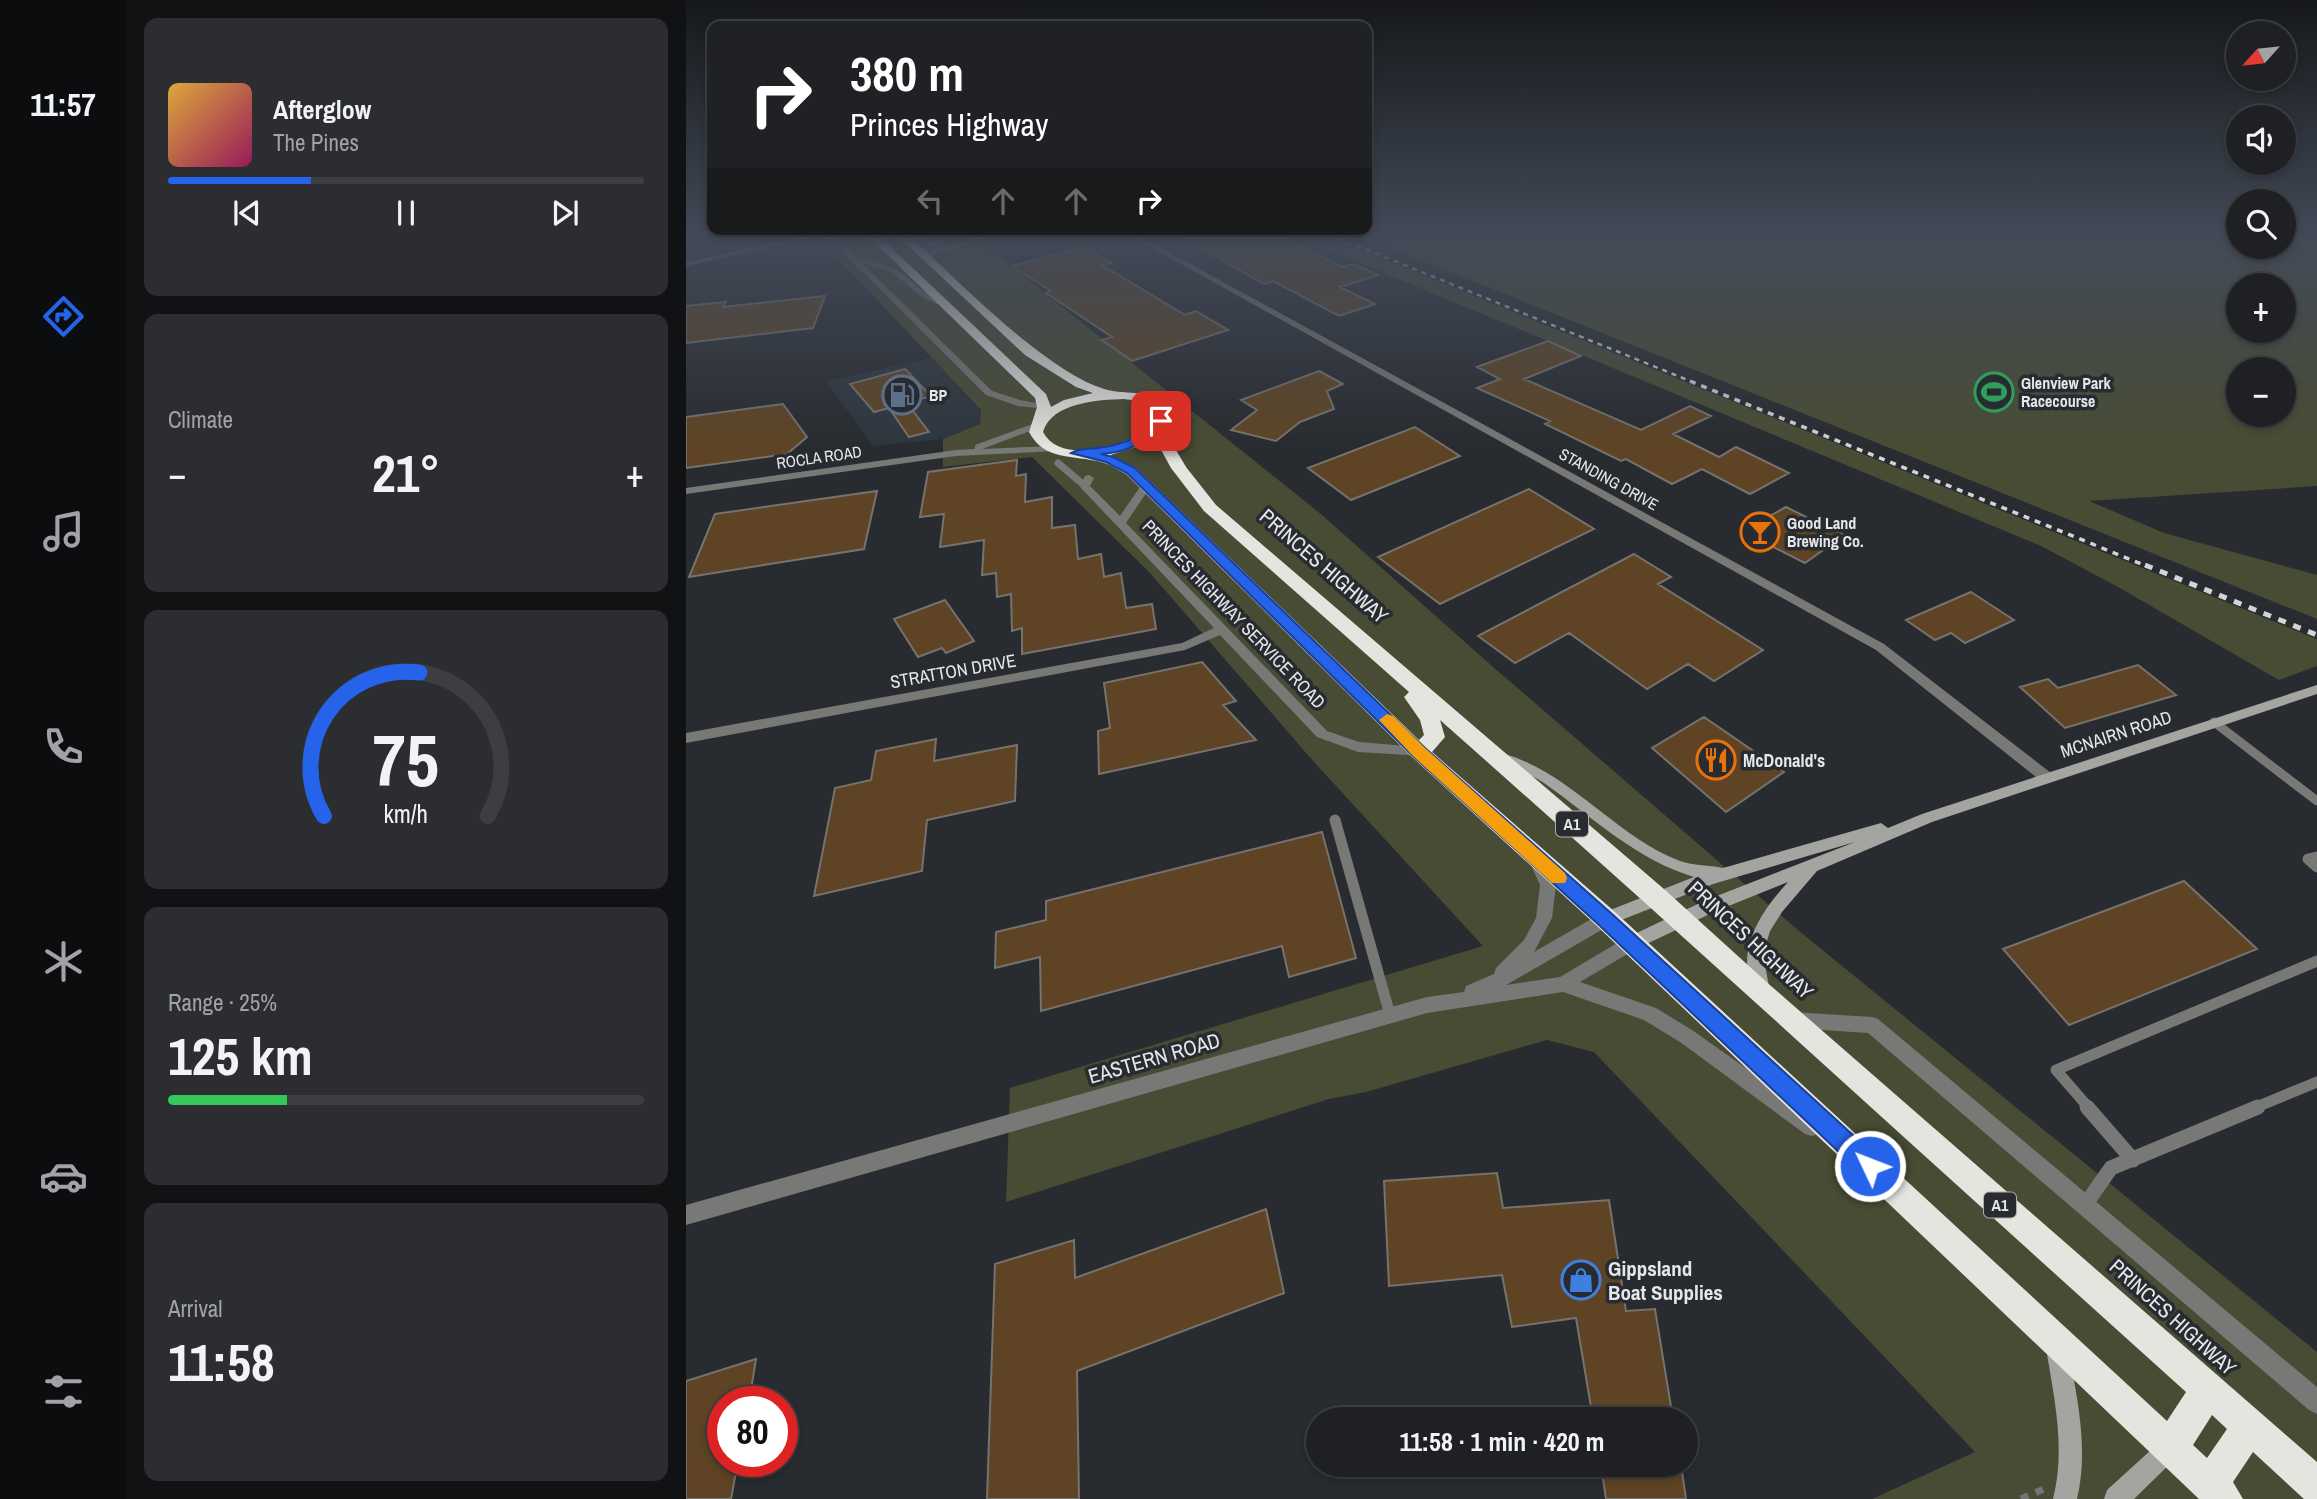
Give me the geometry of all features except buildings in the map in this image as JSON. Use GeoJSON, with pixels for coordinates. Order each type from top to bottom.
{"type":"FeatureCollection","features":[{"type":"Feature","properties":{"kind":"highway"},"geometry":{"type":"LineString","coordinates":[[949,308],[1041,397],[1038,439],[1055,456],[1115,450],[1157,429]]}},
{"type":"Feature","properties":{"kind":"highway","name":"PRINCES HIGHWAY"},"geometry":{"type":"LineString","coordinates":[[982,308],[1030,352],[1081,384],[1110,395],[1150,401],[1162,413],[1157,429],[1179,468],[1210,508],[1656,896],[1791,1020],[2317,1486]]}},
{"type":"Feature","properties":{"kind":"highway","name":"PRINCES HIGHWAY"},"geometry":{"type":"LineString","coordinates":[[1041,417],[1069,403],[1110,395]]}},
{"type":"Feature","properties":{"kind":"highway"},"geometry":{"type":"LineString","coordinates":[[1077,453],[1109,459],[1131,471],[1419,752],[1606,919],[1870,1166],[2170,1448],[2212,1494],[2249,1427]]}},
{"type":"Feature","properties":{"kind":"highway"},"geometry":{"type":"LineString","coordinates":[[1394,669],[1430,719],[1435,737],[1419,752]]}},
{"type":"Feature","properties":{"kind":"highway"},"geometry":{"type":"LineString","coordinates":[[2170,1448],[2208,1390]]}},
{"type":"Feature","properties":{"kind":"street"},"geometry":{"type":"LineString","coordinates":[[903,308],[989,393],[1018,404],[1041,417]]}},
{"type":"Feature","properties":{"kind":"street","name":"STANDING DRIVE"},"geometry":{"type":"LineString","coordinates":[[1264,308],[1880,646],[2046,777]]}},
{"type":"Feature","properties":{"kind":"street","name":"ROCLA ROAD"},"geometry":{"type":"LineString","coordinates":[[956,453],[1041,417]]}},
{"type":"Feature","properties":{"kind":"street","name":"ROCLA ROAD"},"geometry":{"type":"LineString","coordinates":[[686,491],[956,453],[1055,456]]}},
{"type":"Feature","properties":{"kind":"street","name":"PRINCES HIGHWAY SERVICE ROAD"},"geometry":{"type":"LineString","coordinates":[[1087,482],[1120,524],[1322,734],[1358,747],[1419,752]]}},
{"type":"Feature","properties":{"kind":"street"},"geometry":{"type":"LineString","coordinates":[[1120,524],[1146,486]]}},
{"type":"Feature","properties":{"kind":"street","name":"STRATTON DRIVE"},"geometry":{"type":"LineString","coordinates":[[686,738],[1185,646],[1223,629]]}},
{"type":"Feature","properties":{"kind":"street","name":"MCNAIRN ROAD"},"geometry":{"type":"LineString","coordinates":[[1606,919],[1656,896],[1811,847],[1927,817],[2317,689]]}},
{"type":"Feature","properties":{"kind":"street"},"geometry":{"type":"LineString","coordinates":[[1488,751],[1548,778],[1612,829],[1664,859],[1687,869],[1714,873],[1748,867]]}},
{"type":"Feature","properties":{"kind":"street","name":"MCNAIRN ROAD"},"geometry":{"type":"LineString","coordinates":[[1630,944],[1680,919],[1927,817]]}},
{"type":"Feature","properties":{"kind":"street"},"geometry":{"type":"LineString","coordinates":[[1489,986],[1530,945],[1544,918],[1548,885],[1535,858]]}},
{"type":"Feature","properties":{"kind":"street"},"geometry":{"type":"LineString","coordinates":[[1762,994],[1755,957],[1758,936],[1765,921],[1812,866]]}},
{"type":"Feature","properties":{"kind":"street"},"geometry":{"type":"LineString","coordinates":[[1427,1005],[1489,986],[1606,919]]}},
{"type":"Feature","properties":{"kind":"street","name":"EASTERN ROAD"},"geometry":{"type":"LineString","coordinates":[[686,1215],[1427,1005],[1563,984],[1630,944]]}},
{"type":"Feature","properties":{"kind":"street"},"geometry":{"type":"LineString","coordinates":[[1563,984],[1650,1014],[1686,1036],[1870,1166]]}},
{"type":"Feature","properties":{"kind":"street"},"geometry":{"type":"LineString","coordinates":[[1791,1020],[1872,1026],[2317,1402]]}},
{"type":"Feature","properties":{"kind":"street"},"geometry":{"type":"LineString","coordinates":[[2055,1340],[2067,1412],[2071,1476],[2065,1499]]}},
{"type":"Feature","properties":{"kind":"street"},"geometry":{"type":"LineString","coordinates":[[2116,1499],[2170,1448]]}},
{"type":"Feature","properties":{"kind":"lane"},"geometry":{"type":"LineString","coordinates":[[1055,456],[1087,482]]}},
{"type":"Feature","properties":{"kind":"lane"},"geometry":{"type":"LineString","coordinates":[[2214,722],[2317,801]]}},
{"type":"Feature","properties":{"kind":"lane"},"geometry":{"type":"LineString","coordinates":[[1335,820],[1390,1015]]}},
{"type":"Feature","properties":{"kind":"lane"},"geometry":{"type":"LineString","coordinates":[[2317,857],[2308,859],[2317,867]]}},
{"type":"Feature","properties":{"kind":"lane"},"geometry":{"type":"LineString","coordinates":[[2133,1160],[2056,1070],[2317,961]]}},
{"type":"Feature","properties":{"kind":"lane"},"geometry":{"type":"LineString","coordinates":[[2085,1205],[2112,1168],[2317,1082]]}},
{"type":"Feature","properties":{"kind":"shaded area","name":"BP"},"geometry":{"type":"Polygon","coordinates":[[[931,358],[981,410],[980,424],[943,439],[873,446],[826,381],[931,358]]]}},
{"type":"Feature","properties":{"kind":"green space"},"geometry":{"type":"Polygon","coordinates":[[[885,308],[1063,308],[1322,515],[1799,931],[2317,1352],[2317,1499],[1872,1499],[1975,1452],[1594,1052],[1547,1040],[1366,1092],[1329,1099],[1006,1202],[1010,1088],[1483,946],[1314,762],[1150,573],[1032,457],[943,467],[943,439],[980,424],[981,410],[885,308]]]}},
{"type":"Feature","properties":{"kind":"green space"},"geometry":{"type":"Polygon","coordinates":[[[1468,308],[1504,308],[2317,639],[2317,666],[2279,680],[2041,546],[1468,308]]]}},
{"type":"Feature","properties":{"kind":"green space"},"geometry":{"type":"Polygon","coordinates":[[[1540,308],[2226,308],[2226,343],[2296,343],[2296,308],[2317,308],[2317,486],[2089,501],[2164,533],[2317,575],[2317,619],[1540,308]]]}},
{"type":"Feature","properties":{"kind":"railway"},"geometry":{"type":"LineString","coordinates":[[1510,308],[1695,383]]}},
{"type":"Feature","properties":{"kind":"railway"},"geometry":{"type":"LineString","coordinates":[[1690,381],[2149,567]]}},
{"type":"Feature","properties":{"kind":"railway"},"geometry":{"type":"LineString","coordinates":[[2145,565],[2317,635]]}},
{"type":"Feature","properties":{"kind":"slow traffic"},"geometry":{"type":"LineString","coordinates":[[1387,720],[1559,878]]}},
{"type":"Feature","properties":{"kind":"place","name":"Glenview Park Racecourse"},"geometry":{"type":"Point","coordinates":[1994,392]}},
{"type":"Feature","properties":{"kind":"place","name":"BP"},"geometry":{"type":"Point","coordinates":[902,395]}},
{"type":"Feature","properties":{"kind":"place","name":"Good Land Brewing Co."},"geometry":{"type":"Point","coordinates":[1760,532]}},
{"type":"Feature","properties":{"kind":"place","name":"McDonald's"},"geometry":{"type":"Point","coordinates":[1716,760]}},
{"type":"Feature","properties":{"kind":"place","name":"Gippsland Boat Supplies"},"geometry":{"type":"Point","coordinates":[1581,1280]}},
{"type":"Feature","properties":{"kind":"route"},"geometry":{"type":"LineString","coordinates":[[1161,421],[1157,429],[1132,444],[1115,450],[1077,453],[1109,459],[1131,471],[1419,752],[1606,919],[1870,1166]]}}]}
